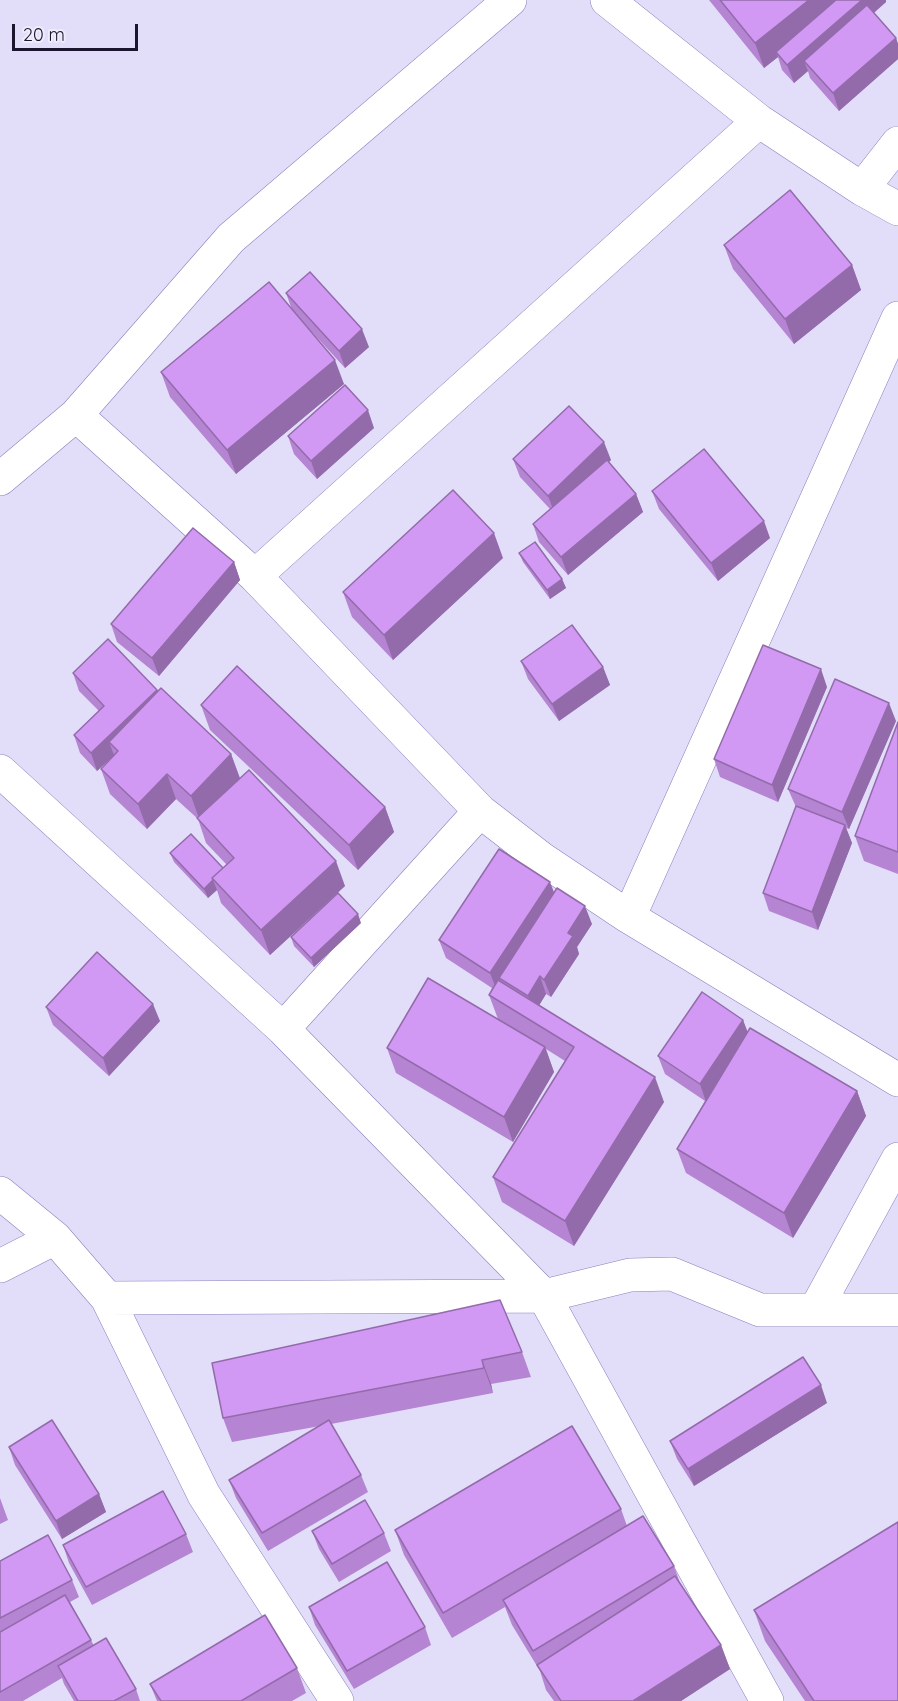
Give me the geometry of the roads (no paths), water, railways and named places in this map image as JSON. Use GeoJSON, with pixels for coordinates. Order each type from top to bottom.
{"type":"FeatureCollection","features":[{"type":"Feature","properties":{"kind":"street"},"geometry":{"type":"LineString","coordinates":[[0,478],[76,415],[231,238],[510,0]]}},
{"type":"Feature","properties":{"kind":"street"},"geometry":{"type":"LineString","coordinates":[[607,0],[759,121],[862,189],[898,209]]}},
{"type":"Feature","properties":{"kind":"street"},"geometry":{"type":"LineString","coordinates":[[255,576],[759,121]]}},
{"type":"Feature","properties":{"kind":"street"},"geometry":{"type":"LineString","coordinates":[[862,189],[898,143]]}},
{"type":"Feature","properties":{"kind":"street"},"geometry":{"type":"LineString","coordinates":[[629,917],[898,318]]}},
{"type":"Feature","properties":{"kind":"street"},"geometry":{"type":"LineString","coordinates":[[76,415],[255,576],[480,811],[542,859],[629,917],[898,1080]]}},
{"type":"Feature","properties":{"kind":"street"},"geometry":{"type":"LineString","coordinates":[[0,771],[283,1029],[544,1296],[767,1701]]}},
{"type":"Feature","properties":{"kind":"street"},"geometry":{"type":"LineString","coordinates":[[283,1029],[480,811]]}},
{"type":"Feature","properties":{"kind":"street"},"geometry":{"type":"LineString","coordinates":[[816,1309],[898,1159]]}},
{"type":"Feature","properties":{"kind":"street"},"geometry":{"type":"LineString","coordinates":[[0,1192],[55,1238],[107,1298],[204,1496],[337,1701]]}},
{"type":"Feature","properties":{"kind":"street"},"geometry":{"type":"LineString","coordinates":[[0,1266],[55,1238]]}},
{"type":"Feature","properties":{"kind":"street"},"geometry":{"type":"LineString","coordinates":[[107,1298],[544,1296],[630,1275],[672,1274],[760,1310],[898,1310]]}}]}
